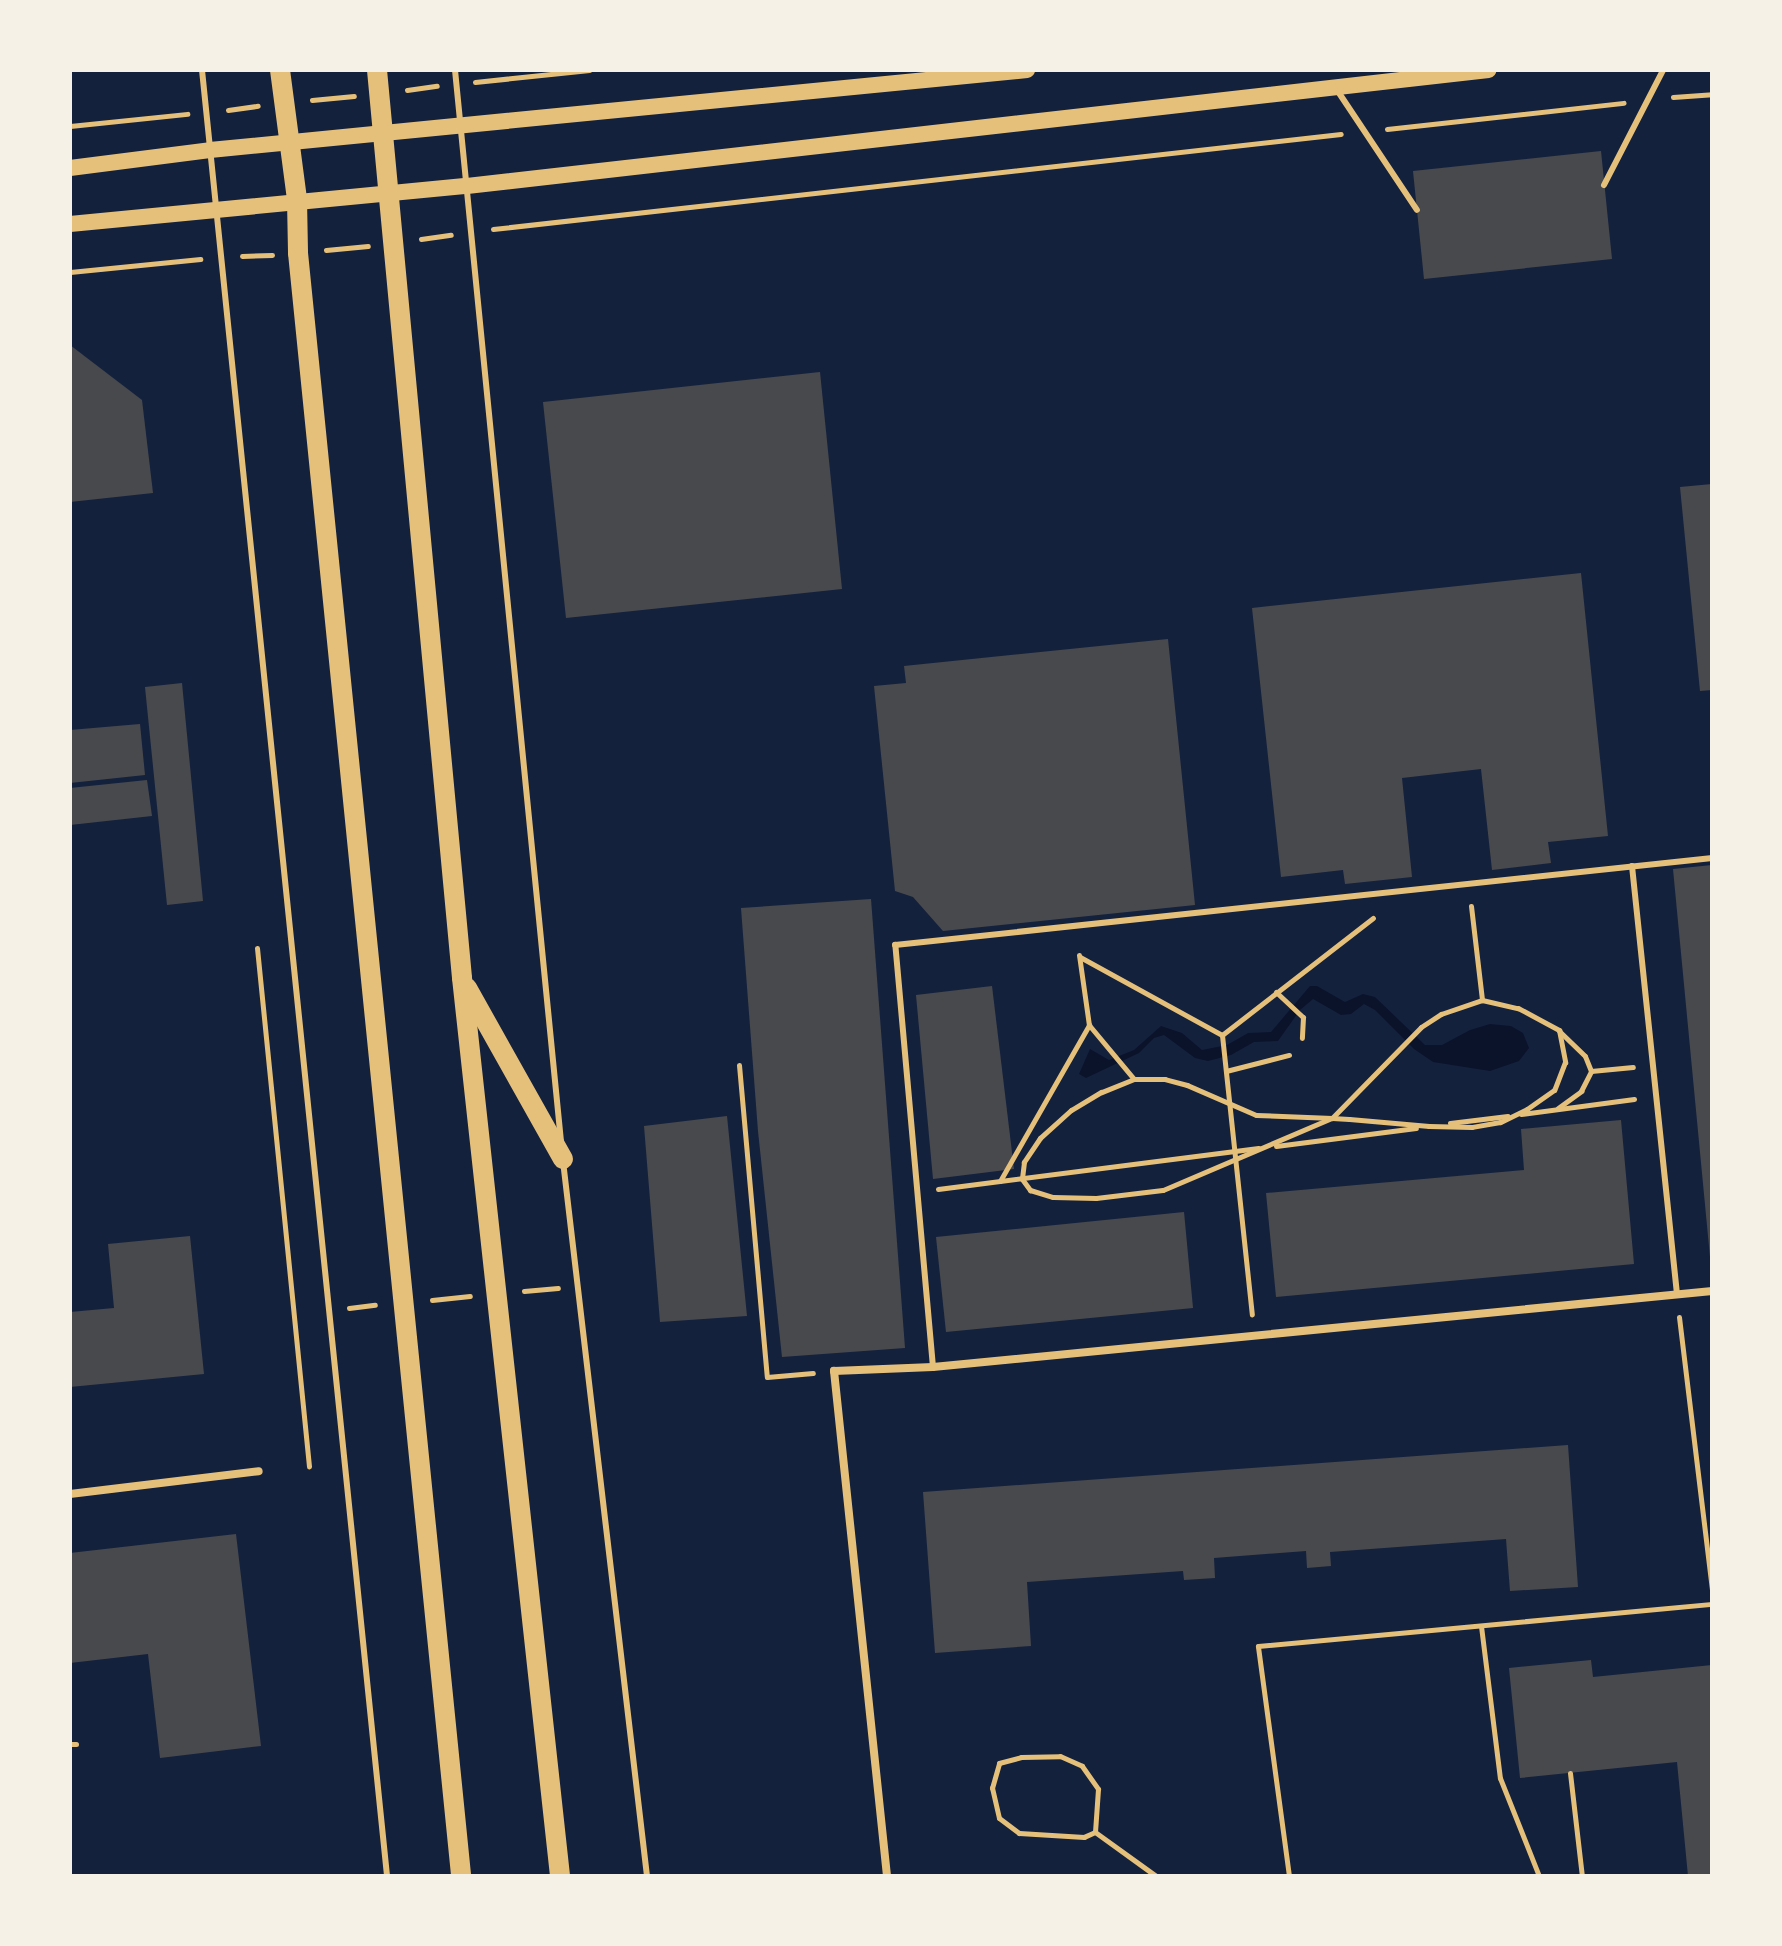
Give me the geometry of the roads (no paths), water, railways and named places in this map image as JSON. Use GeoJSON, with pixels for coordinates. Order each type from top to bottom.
{"type":"FeatureCollection","features":[{"type":"Feature","properties":{"kind":"main road"},"geometry":{"type":"LineString","coordinates":[[280,70],[297,200],[298,253],[461,1876]]}},
{"type":"Feature","properties":{"kind":"main road"},"geometry":{"type":"LineString","coordinates":[[377,70],[462,978],[560,1876]]}},
{"type":"Feature","properties":{"kind":"main road"},"geometry":{"type":"LineString","coordinates":[[70,168],[210,150],[460,128],[1027,70]]}},
{"type":"Feature","properties":{"kind":"main road"},"geometry":{"type":"LineString","coordinates":[[70,224],[218,207],[467,186],[1488,70]]}},
{"type":"Feature","properties":{"kind":"main road"},"geometry":{"type":"LineString","coordinates":[[462,978],[563,1159]]}},
{"type":"Feature","properties":{"kind":"street"},"geometry":{"type":"LineString","coordinates":[[887,1876],[834,1371],[933,1367],[1712,1291]]}},
{"type":"Feature","properties":{"kind":"street"},"geometry":{"type":"LineString","coordinates":[[70,1494],[259,1471]]}},
{"type":"Feature","properties":{"kind":"lane"},"geometry":{"type":"LineString","coordinates":[[202,70],[387,1876]]}},
{"type":"Feature","properties":{"kind":"lane"},"geometry":{"type":"LineString","coordinates":[[455,70],[563,1159],[647,1876]]}},
{"type":"Feature","properties":{"kind":"lane"},"geometry":{"type":"LineString","coordinates":[[1604,185],[1663,70]]}},
{"type":"Feature","properties":{"kind":"lane"},"geometry":{"type":"LineString","coordinates":[[1335,87],[1417,210]]}},
{"type":"Feature","properties":{"kind":"lane"},"geometry":{"type":"LineString","coordinates":[[933,1367],[895,945],[1712,858]]}},
{"type":"Feature","properties":{"kind":"lane"},"geometry":{"type":"LineString","coordinates":[[1632,866],[1677,1294]]}},
{"type":"Feature","properties":{"kind":"water"},"geometry":{"type":"Polygon","coordinates":[[[1310,986],[1317,986],[1345,1002],[1363,994],[1375,997],[1425,1045],[1442,1045],[1470,1030],[1490,1024],[1511,1026],[1523,1033],[1529,1048],[1519,1061],[1490,1071],[1433,1062],[1414,1049],[1375,1010],[1364,1004],[1351,1014],[1341,1015],[1313,999],[1300,1010],[1278,1041],[1254,1042],[1231,1055],[1208,1061],[1195,1058],[1164,1035],[1154,1038],[1139,1053],[1086,1078],[1079,1074],[1090,1049],[1109,1060],[1134,1050],[1161,1026],[1182,1033],[1202,1050],[1227,1045],[1248,1033],[1271,1032],[1310,986]]]}}]}
